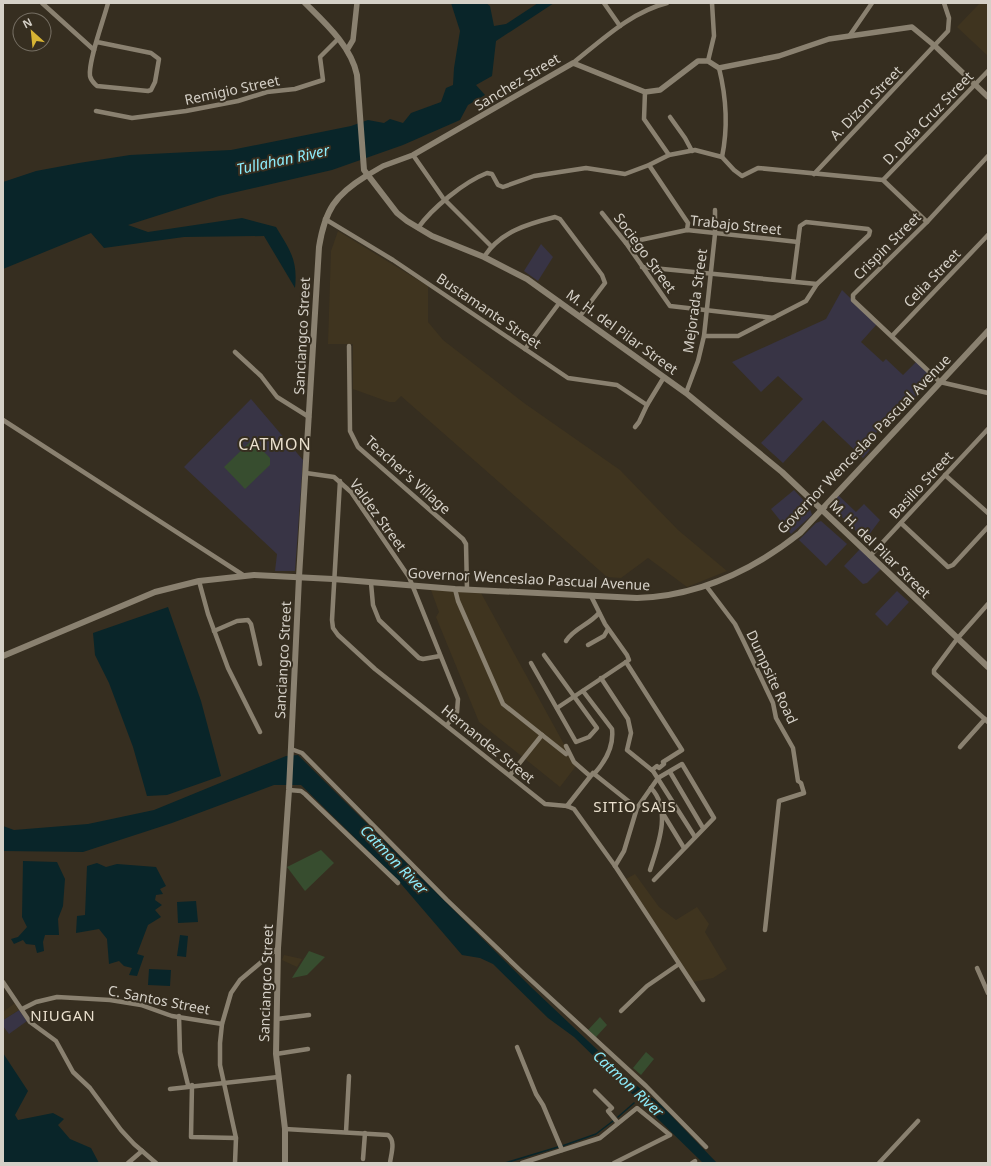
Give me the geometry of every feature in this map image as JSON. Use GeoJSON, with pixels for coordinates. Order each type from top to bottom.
{"type":"FeatureCollection","features":[{"type":"Feature","properties":{"kind":"main road","name":"M. H. del Pilar Street"},"geometry":{"type":"LineString","coordinates":[[305,3],[338,39],[354,60],[358,75],[362,161],[366,176],[397,213],[432,236],[484,257],[526,279],[580,316],[686,393],[782,472],[988,667]]}},
{"type":"Feature","properties":{"kind":"main road","name":"Sanciangco Street"},"geometry":{"type":"LineString","coordinates":[[285,1163],[286,1129],[276,1054],[278,948],[291,756],[299,577],[319,247],[325,219],[339,196],[366,176]]}},
{"type":"Feature","properties":{"kind":"main road","name":"Governor Wenceslao Pascual Avenue"},"geometry":{"type":"LineString","coordinates":[[3,656],[155,592],[199,582],[243,575],[333,579],[455,589],[649,598],[707,587],[765,559],[800,533],[988,331]]}},
{"type":"Feature","properties":{"kind":"street"},"geometry":{"type":"LineString","coordinates":[[42,3],[94,50]]}},
{"type":"Feature","properties":{"kind":"street"},"geometry":{"type":"LineString","coordinates":[[97,42],[151,53],[159,59],[155,82],[151,90],[148,91],[97,86],[92,82],[90,74],[94,50],[108,3]]}},
{"type":"Feature","properties":{"kind":"street"},"geometry":{"type":"LineString","coordinates":[[347,50],[353,40],[357,3]]}},
{"type":"Feature","properties":{"kind":"street"},"geometry":{"type":"LineString","coordinates":[[604,3],[620,26]]}},
{"type":"Feature","properties":{"kind":"street"},"geometry":{"type":"LineString","coordinates":[[573,63],[620,26],[642,12],[667,3]]}},
{"type":"Feature","properties":{"kind":"street"},"geometry":{"type":"LineString","coordinates":[[708,61],[714,36],[712,3]]}},
{"type":"Feature","properties":{"kind":"street"},"geometry":{"type":"LineString","coordinates":[[850,36],[872,3]]}},
{"type":"Feature","properties":{"kind":"street","name":"A. Dizon Street"},"geometry":{"type":"LineString","coordinates":[[814,174],[948,31],[950,26],[949,18],[944,3]]}},
{"type":"Feature","properties":{"kind":"street"},"geometry":{"type":"LineString","coordinates":[[669,155],[644,119],[645,92],[660,90],[698,61],[708,61],[719,68],[779,56],[829,39],[912,27],[935,46],[988,97]]}},
{"type":"Feature","properties":{"kind":"street","name":"Remigio Street"},"geometry":{"type":"LineString","coordinates":[[96,111],[132,118],[174,113],[238,101],[267,92],[303,87],[323,80],[320,57],[338,39]]}},
{"type":"Feature","properties":{"kind":"street","name":"Sanchez Street"},"geometry":{"type":"LineString","coordinates":[[366,176],[383,166],[414,155],[573,63],[645,92]]}},
{"type":"Feature","properties":{"kind":"street"},"geometry":{"type":"LineString","coordinates":[[719,68],[723,85],[725,108],[724,146],[722,157]]}},
{"type":"Feature","properties":{"kind":"street","name":"D. Dela Cruz Street"},"geometry":{"type":"LineString","coordinates":[[883,180],[988,71]]}},
{"type":"Feature","properties":{"kind":"street"},"geometry":{"type":"LineString","coordinates":[[670,117],[692,151]]}},
{"type":"Feature","properties":{"kind":"street"},"geometry":{"type":"LineString","coordinates":[[418,228],[433,210],[445,200],[487,173],[492,174],[498,185],[503,187],[534,176],[586,168],[619,174],[634,172],[669,155],[692,151],[722,157],[742,176],[758,168],[883,180],[927,222]]}},
{"type":"Feature","properties":{"kind":"street"},"geometry":{"type":"LineString","coordinates":[[414,155],[445,200],[491,246]]}},
{"type":"Feature","properties":{"kind":"street","name":"Crispin Street"},"geometry":{"type":"LineString","coordinates":[[940,382],[853,300],[853,294],[927,222],[988,156]]}},
{"type":"Feature","properties":{"kind":"street"},"geometry":{"type":"LineString","coordinates":[[649,165],[688,223],[687,230]]}},
{"type":"Feature","properties":{"kind":"street","name":"Mejorada Street"},"geometry":{"type":"LineString","coordinates":[[686,393],[698,361],[704,336],[715,234],[715,210]]}},
{"type":"Feature","properties":{"kind":"street","name":"Sociego Street"},"geometry":{"type":"LineString","coordinates":[[602,213],[626,243],[670,306],[707,311]]}},
{"type":"Feature","properties":{"kind":"street"},"geometry":{"type":"LineString","coordinates":[[484,257],[491,246],[510,232],[555,217],[560,219],[602,275],[606,283],[580,316]]}},
{"type":"Feature","properties":{"kind":"street","name":"Bustamante Street"},"geometry":{"type":"LineString","coordinates":[[325,219],[393,260],[568,378],[617,385],[647,405]]}},
{"type":"Feature","properties":{"kind":"street"},"geometry":{"type":"LineString","coordinates":[[704,336],[738,336],[806,301],[817,284],[869,235],[870,231],[868,229],[806,222],[802,224],[793,281]]}},
{"type":"Feature","properties":{"kind":"street","name":"Trabajo Street"},"geometry":{"type":"LineString","coordinates":[[626,243],[687,230],[798,242]]}},
{"type":"Feature","properties":{"kind":"street","name":"Celia Street"},"geometry":{"type":"LineString","coordinates":[[892,336],[988,235]]}},
{"type":"Feature","properties":{"kind":"street"},"geometry":{"type":"LineString","coordinates":[[642,266],[817,284]]}},
{"type":"Feature","properties":{"kind":"street"},"geometry":{"type":"LineString","coordinates":[[525,349],[560,302]]}},
{"type":"Feature","properties":{"kind":"street"},"geometry":{"type":"LineString","coordinates":[[707,311],[774,318]]}},
{"type":"Feature","properties":{"kind":"street","name":"Teacher's Village"},"geometry":{"type":"LineString","coordinates":[[349,346],[350,431],[353,440],[358,447],[463,539],[466,544],[467,589]]}},
{"type":"Feature","properties":{"kind":"street"},"geometry":{"type":"LineString","coordinates":[[235,352],[261,376],[277,397],[309,417]]}},
{"type":"Feature","properties":{"kind":"street"},"geometry":{"type":"LineString","coordinates":[[635,427],[640,422],[647,405],[664,377]]}},
{"type":"Feature","properties":{"kind":"street"},"geometry":{"type":"LineString","coordinates":[[940,382],[988,393]]}},
{"type":"Feature","properties":{"kind":"street"},"geometry":{"type":"LineString","coordinates":[[3,420],[243,575]]}},
{"type":"Feature","properties":{"kind":"street","name":"Basilio Street"},"geometry":{"type":"LineString","coordinates":[[870,556],[988,429]]}},
{"type":"Feature","properties":{"kind":"street"},"geometry":{"type":"LineString","coordinates":[[983,434],[988,438]]}},
{"type":"Feature","properties":{"kind":"street","name":"Valdez Street"},"geometry":{"type":"LineString","coordinates":[[306,473],[334,477],[351,492],[413,585],[414,592],[458,700],[459,706],[457,712],[447,725]]}},
{"type":"Feature","properties":{"kind":"street"},"geometry":{"type":"LineString","coordinates":[[945,476],[988,513]]}},
{"type":"Feature","properties":{"kind":"street","name":"Hernandez Street"},"geometry":{"type":"LineString","coordinates":[[340,481],[333,579],[332,623],[336,633],[375,669],[545,804],[567,806]]}},
{"type":"Feature","properties":{"kind":"street"},"geometry":{"type":"LineString","coordinates":[[901,523],[948,567],[953,565],[988,527]]}},
{"type":"Feature","properties":{"kind":"street"},"geometry":{"type":"LineString","coordinates":[[199,582],[214,631],[228,668],[260,732]]}},
{"type":"Feature","properties":{"kind":"street"},"geometry":{"type":"LineString","coordinates":[[371,583],[375,612],[383,626],[418,658],[423,659],[440,656]]}},
{"type":"Feature","properties":{"kind":"street","name":"Dumpsite Road"},"geometry":{"type":"LineString","coordinates":[[707,587],[738,630],[773,703],[776,718],[793,748],[798,781],[801,783],[803,795],[782,799],[779,801],[765,930]]}},
{"type":"Feature","properties":{"kind":"street"},"geometry":{"type":"LineString","coordinates":[[455,589],[458,601],[503,704],[566,754]]}},
{"type":"Feature","properties":{"kind":"street"},"geometry":{"type":"LineString","coordinates":[[557,708],[629,660],[627,654],[608,629],[591,596]]}},
{"type":"Feature","properties":{"kind":"street"},"geometry":{"type":"LineString","coordinates":[[960,747],[986,720],[934,673],[934,667],[988,604]]}},
{"type":"Feature","properties":{"kind":"street"},"geometry":{"type":"LineString","coordinates":[[566,641],[570,634],[591,622],[599,613]]}},
{"type":"Feature","properties":{"kind":"street"},"geometry":{"type":"LineString","coordinates":[[214,631],[237,621],[248,620],[251,624],[260,664]]}},
{"type":"Feature","properties":{"kind":"street"},"geometry":{"type":"LineString","coordinates":[[588,645],[604,636],[608,629]]}},
{"type":"Feature","properties":{"kind":"street"},"geometry":{"type":"LineString","coordinates":[[531,663],[576,742],[589,737],[597,728],[544,655]]}},
{"type":"Feature","properties":{"kind":"street"},"geometry":{"type":"LineString","coordinates":[[626,662],[682,750],[663,762],[664,764],[659,768],[657,766],[652,770]]}},
{"type":"Feature","properties":{"kind":"street"},"geometry":{"type":"LineString","coordinates":[[602,678],[628,719],[631,733],[627,750],[652,770],[695,837]]}},
{"type":"Feature","properties":{"kind":"street"},"geometry":{"type":"LineString","coordinates":[[583,691],[612,729],[608,754],[605,762],[592,775],[567,806],[574,809],[615,866],[703,1000]]}},
{"type":"Feature","properties":{"kind":"street"},"geometry":{"type":"LineString","coordinates":[[510,775],[542,735]]}},
{"type":"Feature","properties":{"kind":"street"},"geometry":{"type":"LineString","coordinates":[[566,746],[574,762],[637,808]]}},
{"type":"Feature","properties":{"kind":"street"},"geometry":{"type":"LineString","coordinates":[[291,749],[302,753],[447,900],[521,971],[646,1086],[706,1147]]}},
{"type":"Feature","properties":{"kind":"street"},"geometry":{"type":"LineString","coordinates":[[615,866],[624,851],[637,808],[658,778],[682,764],[714,818],[654,880]]}},
{"type":"Feature","properties":{"kind":"street"},"geometry":{"type":"LineString","coordinates":[[670,772],[703,828]]}},
{"type":"Feature","properties":{"kind":"street"},"geometry":{"type":"LineString","coordinates":[[289,788],[301,791],[305,794],[398,883]]}},
{"type":"Feature","properties":{"kind":"street"},"geometry":{"type":"LineString","coordinates":[[650,870],[661,837],[661,801],[651,788]]}},
{"type":"Feature","properties":{"kind":"street"},"geometry":{"type":"LineString","coordinates":[[661,810],[684,848]]}},
{"type":"Feature","properties":{"kind":"street"},"geometry":{"type":"LineString","coordinates":[[236,1163],[236,1138],[220,1065],[222,1024],[231,993],[240,980],[278,948]]}},
{"type":"Feature","properties":{"kind":"street"},"geometry":{"type":"LineString","coordinates":[[621,1011],[647,986],[679,964]]}},
{"type":"Feature","properties":{"kind":"street"},"geometry":{"type":"LineString","coordinates":[[977,968],[988,993]]}},
{"type":"Feature","properties":{"kind":"street"},"geometry":{"type":"LineString","coordinates":[[3,982],[30,1022],[56,1041],[73,1072],[90,1088],[116,1125],[156,1163]]}},
{"type":"Feature","properties":{"kind":"street","name":"C. Santos Street"},"geometry":{"type":"LineString","coordinates":[[22,1009],[46,999],[57,997],[110,1000],[141,1005],[164,1014],[222,1024]]}},
{"type":"Feature","properties":{"kind":"street"},"geometry":{"type":"LineString","coordinates":[[277,1019],[309,1015]]}},
{"type":"Feature","properties":{"kind":"street"},"geometry":{"type":"LineString","coordinates":[[179,1016],[180,1052],[190,1085],[191,1137],[236,1138]]}},
{"type":"Feature","properties":{"kind":"street"},"geometry":{"type":"LineString","coordinates":[[517,1047],[536,1094],[543,1105],[562,1150]]}},
{"type":"Feature","properties":{"kind":"street"},"geometry":{"type":"LineString","coordinates":[[276,1054],[308,1049]]}},
{"type":"Feature","properties":{"kind":"street"},"geometry":{"type":"LineString","coordinates":[[346,1132],[349,1076]]}},
{"type":"Feature","properties":{"kind":"street"},"geometry":{"type":"LineString","coordinates":[[170,1088],[278,1077]]}},
{"type":"Feature","properties":{"kind":"street"},"geometry":{"type":"LineString","coordinates":[[595,1091],[612,1108],[608,1111],[618,1123]]}},
{"type":"Feature","properties":{"kind":"street"},"geometry":{"type":"LineString","coordinates":[[522,1163],[600,1138],[636,1108],[670,1135],[614,1163]]}},
{"type":"Feature","properties":{"kind":"street"},"geometry":{"type":"LineString","coordinates":[[879,1163],[918,1121]]}},
{"type":"Feature","properties":{"kind":"street"},"geometry":{"type":"LineString","coordinates":[[286,1129],[383,1133],[391,1137],[390,1163]]}},
{"type":"Feature","properties":{"kind":"street"},"geometry":{"type":"LineString","coordinates":[[363,1159],[365,1133]]}},
{"type":"Feature","properties":{"kind":"street"},"geometry":{"type":"LineString","coordinates":[[128,1163],[142,1151]]}},
{"type":"Feature","properties":{"kind":"shaded area"},"geometry":{"type":"Polygon","coordinates":[[[980,3],[988,3],[988,56],[957,27],[980,3]]]}},
{"type":"Feature","properties":{"kind":"shaded area"},"geometry":{"type":"Polygon","coordinates":[[[338,231],[428,286],[428,322],[443,340],[524,403],[620,470],[678,530],[727,571],[687,587],[648,558],[621,578],[607,577],[401,396],[395,402],[389,402],[353,389],[353,344],[328,344],[331,251],[338,231]]]}},
{"type":"Feature","properties":{"kind":"shaded area"},"geometry":{"type":"Polygon","coordinates":[[[541,244],[553,257],[538,281],[524,271],[541,244]]]}},
{"type":"Feature","properties":{"kind":"shaded area"},"geometry":{"type":"Polygon","coordinates":[[[842,290],[877,324],[861,342],[883,362],[886,359],[903,375],[917,361],[934,377],[912,400],[907,399],[866,444],[870,450],[863,458],[823,420],[783,463],[761,443],[803,399],[778,376],[761,392],[732,362],[826,319],[842,290]]]}},
{"type":"Feature","properties":{"kind":"shaded area"},"geometry":{"type":"Polygon","coordinates":[[[251,399],[303,460],[295,571],[275,571],[277,554],[184,467],[251,399]]]}},
{"type":"Feature","properties":{"kind":"shaded area"},"geometry":{"type":"Polygon","coordinates":[[[794,490],[809,506],[812,515],[791,534],[771,509],[794,490]]]}},
{"type":"Feature","properties":{"kind":"shaded area"},"geometry":{"type":"Polygon","coordinates":[[[838,495],[856,512],[864,504],[880,520],[865,540],[833,508],[832,503],[838,495]]]}},
{"type":"Feature","properties":{"kind":"shaded area"},"geometry":{"type":"Polygon","coordinates":[[[821,521],[847,544],[826,566],[799,540],[816,523],[821,521]]]}},
{"type":"Feature","properties":{"kind":"shaded area"},"geometry":{"type":"Polygon","coordinates":[[[860,549],[881,569],[867,583],[863,584],[844,566],[860,549]]]}},
{"type":"Feature","properties":{"kind":"shaded area"},"geometry":{"type":"Polygon","coordinates":[[[431,590],[481,593],[576,766],[560,787],[479,722],[436,617],[439,612],[431,590]]]}},
{"type":"Feature","properties":{"kind":"shaded area"},"geometry":{"type":"Polygon","coordinates":[[[897,591],[909,602],[887,626],[875,614],[897,591]]]}},
{"type":"Feature","properties":{"kind":"shaded area"},"geometry":{"type":"Polygon","coordinates":[[[635,874],[659,907],[676,920],[697,907],[709,924],[705,932],[727,969],[713,978],[693,982],[626,879],[635,874]]]}},
{"type":"Feature","properties":{"kind":"shaded area"},"geometry":{"type":"Polygon","coordinates":[[[284,955],[302,959],[297,967],[282,960],[284,955]]]}},
{"type":"Feature","properties":{"kind":"shaded area"},"geometry":{"type":"Polygon","coordinates":[[[15,1003],[19,1010],[3,1020],[3,1012],[15,1003]]]}},
{"type":"Feature","properties":{"kind":"shaded area"},"geometry":{"type":"Polygon","coordinates":[[[19,1010],[27,1021],[9,1034],[3,1026],[3,1020],[19,1010]]]}},
{"type":"Feature","properties":{"kind":"green space"},"geometry":{"type":"Polygon","coordinates":[[[252,440],[270,458],[270,465],[245,489],[224,467],[252,440]]]}},
{"type":"Feature","properties":{"kind":"green space"},"geometry":{"type":"Polygon","coordinates":[[[321,850],[334,863],[305,891],[287,867],[321,850]]]}},
{"type":"Feature","properties":{"kind":"green space"},"geometry":{"type":"Polygon","coordinates":[[[309,951],[325,957],[307,975],[292,978],[309,951]]]}},
{"type":"Feature","properties":{"kind":"green space"},"geometry":{"type":"Polygon","coordinates":[[[600,1017],[607,1025],[596,1037],[588,1030],[600,1017]]]}},
{"type":"Feature","properties":{"kind":"green space"},"geometry":{"type":"Polygon","coordinates":[[[646,1052],[654,1059],[641,1075],[633,1068],[646,1052]]]}},
{"type":"Feature","properties":{"kind":"water","name":"Tullahan River"},"geometry":{"type":"Polygon","coordinates":[[[451,3],[486,3],[490,6],[494,26],[506,24],[538,3],[554,3],[496,41],[492,76],[476,85],[485,95],[468,105],[460,120],[403,145],[332,170],[219,196],[128,225],[148,232],[242,218],[276,227],[289,249],[294,262],[296,278],[295,288],[264,236],[184,237],[104,248],[91,233],[3,269],[3,182],[36,171],[130,155],[231,150],[351,126],[368,120],[384,123],[390,119],[403,123],[411,113],[441,102],[446,88],[453,85],[460,31],[451,3]]]}},
{"type":"Feature","properties":{"kind":"water"},"geometry":{"type":"Polygon","coordinates":[[[168,607],[201,701],[221,776],[167,795],[147,796],[133,747],[109,683],[95,655],[93,633],[168,607]]]}},
{"type":"Feature","properties":{"kind":"water","name":"Catmon River"},"geometry":{"type":"Polygon","coordinates":[[[298,755],[531,987],[626,1077],[661,1105],[717,1163],[703,1163],[574,1037],[548,1018],[493,964],[480,958],[462,955],[396,878],[301,785],[274,785],[172,823],[83,852],[3,851],[3,826],[14,830],[88,824],[154,810],[286,756],[298,755]]]}},
{"type":"Feature","properties":{"kind":"water"},"geometry":{"type":"Polygon","coordinates":[[[23,861],[57,862],[65,879],[63,906],[58,919],[59,935],[45,935],[43,942],[44,951],[37,953],[35,945],[26,944],[23,940],[14,944],[11,939],[18,937],[27,927],[22,917],[23,861]]]}},
{"type":"Feature","properties":{"kind":"water"},"geometry":{"type":"Polygon","coordinates":[[[97,863],[106,867],[117,864],[156,867],[166,886],[160,889],[163,894],[156,895],[155,900],[162,905],[155,910],[161,917],[148,925],[137,954],[144,956],[137,976],[129,975],[132,968],[124,966],[119,961],[109,964],[107,939],[99,929],[76,933],[77,916],[85,915],[87,866],[97,863]]]}},
{"type":"Feature","properties":{"kind":"water"},"geometry":{"type":"Polygon","coordinates":[[[196,901],[198,922],[178,923],[177,902],[196,901]]]}},
{"type":"Feature","properties":{"kind":"water"},"geometry":{"type":"Polygon","coordinates":[[[180,935],[188,936],[186,957],[177,956],[180,935]]]}},
{"type":"Feature","properties":{"kind":"water"},"geometry":{"type":"Polygon","coordinates":[[[149,969],[171,970],[170,986],[148,985],[149,969]]]}},
{"type":"Feature","properties":{"kind":"water"},"geometry":{"type":"Polygon","coordinates":[[[3,1053],[28,1091],[15,1115],[18,1120],[53,1113],[64,1119],[58,1125],[70,1139],[91,1148],[99,1163],[3,1163],[3,1053]]]}},
{"type":"Feature","properties":{"kind":"waterway","name":"Catmon River"},"geometry":{"type":"LineString","coordinates":[[618,1117],[634,1103]]}},
{"type":"Feature","properties":{"kind":"waterway"},"geometry":{"type":"LineString","coordinates":[[562,1146],[596,1134],[613,1121]]}},
{"type":"Feature","properties":{"kind":"waterway"},"geometry":{"type":"LineString","coordinates":[[505,1163],[558,1147]]}},
{"type":"Feature","properties":{"kind":"district","name":"CATMON"},"geometry":{"type":"Point","coordinates":[275,444]}},
{"type":"Feature","properties":{"kind":"district","name":"SITIO SAIS"},"geometry":{"type":"Point","coordinates":[635,807]}},
{"type":"Feature","properties":{"kind":"district","name":"NIUGAN"},"geometry":{"type":"Point","coordinates":[63,1016]}}]}
